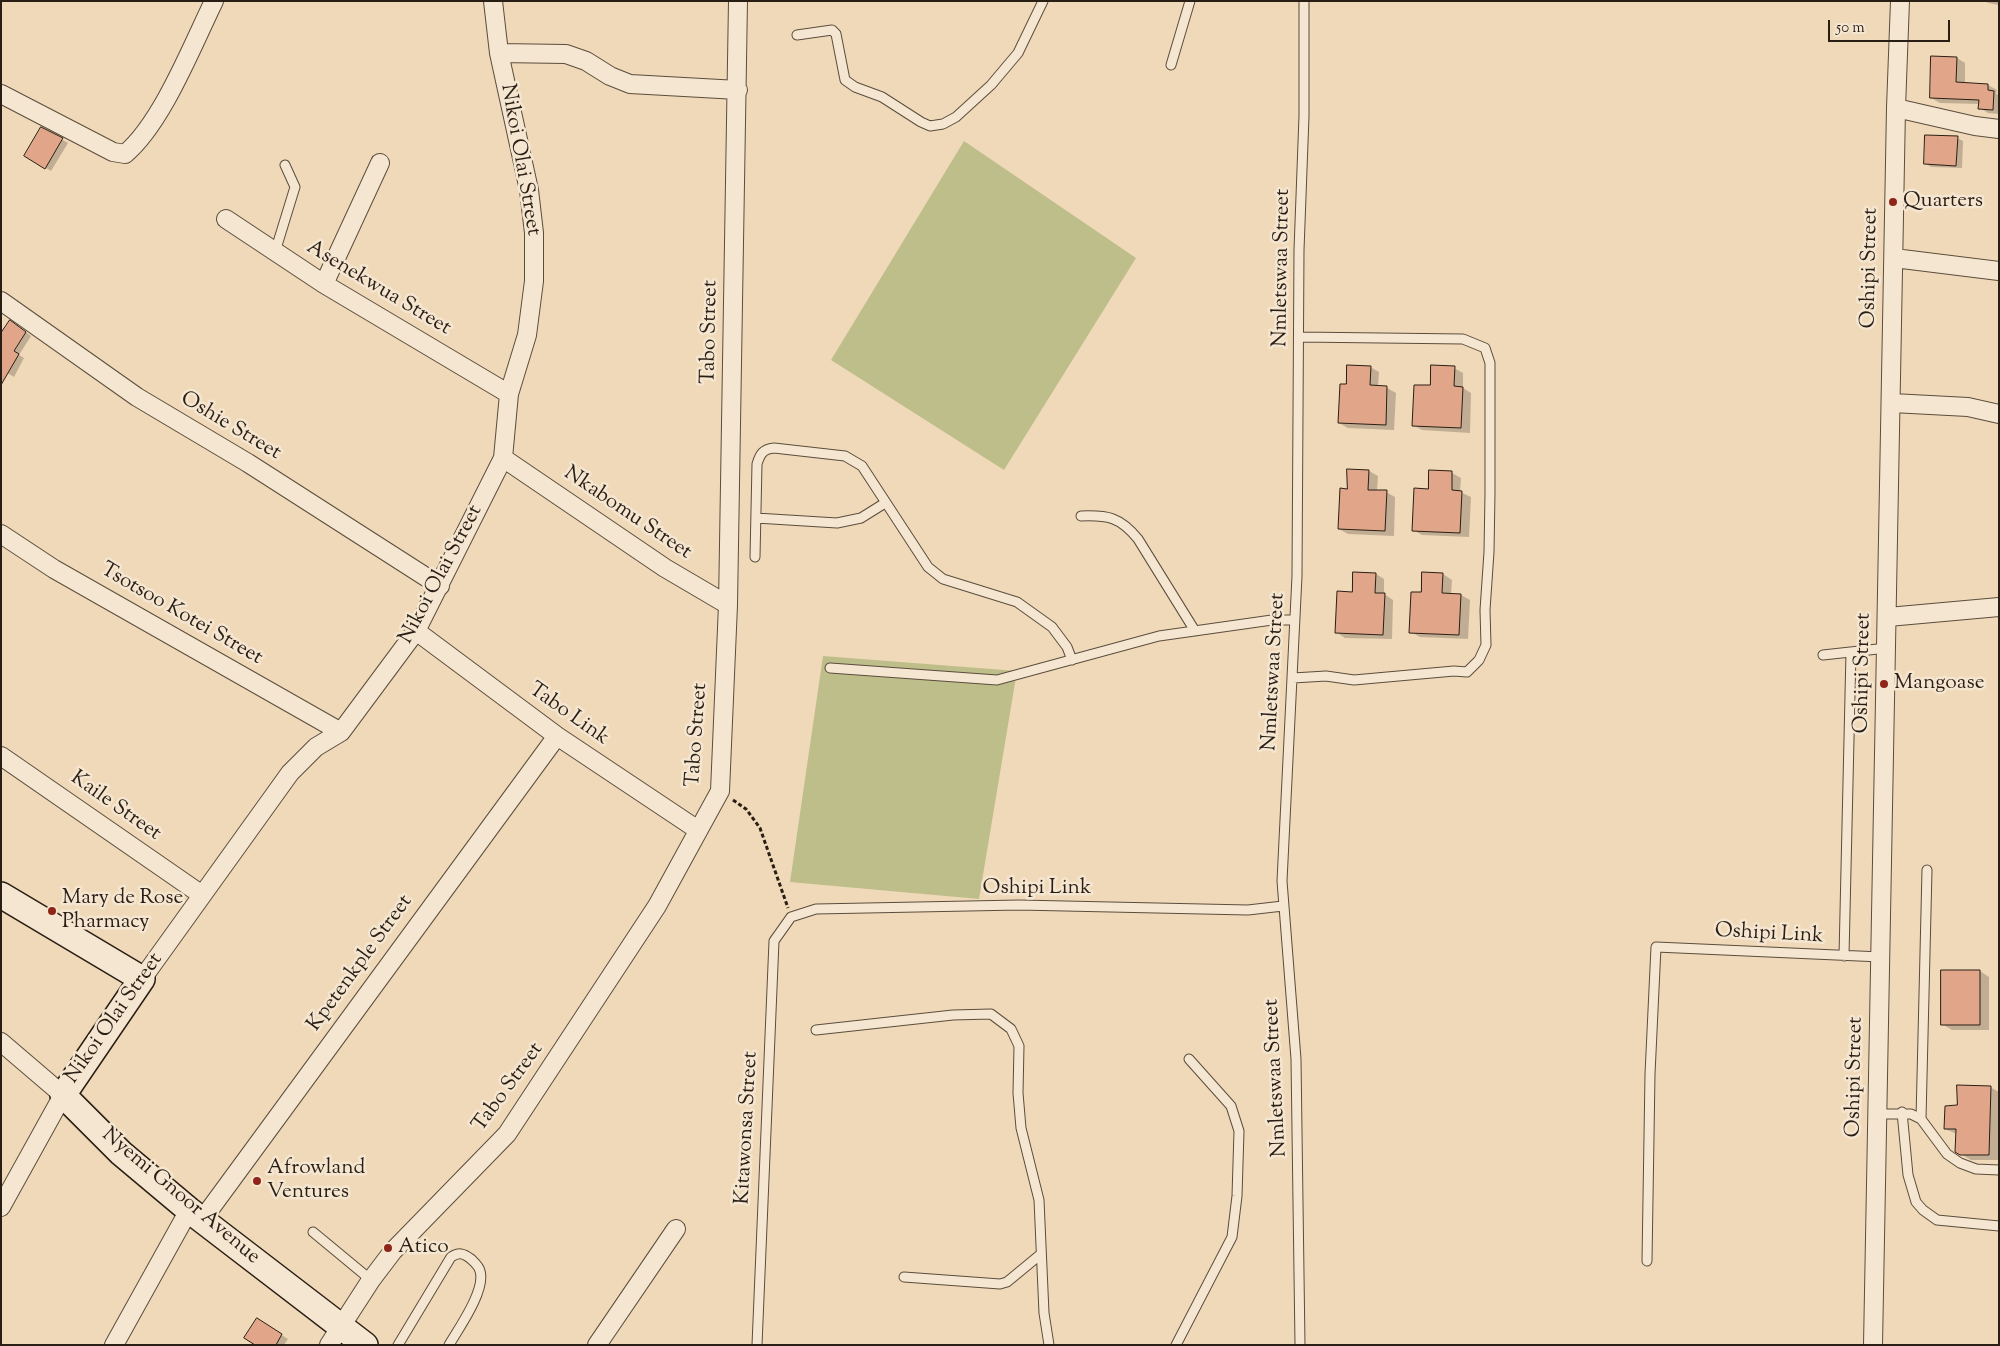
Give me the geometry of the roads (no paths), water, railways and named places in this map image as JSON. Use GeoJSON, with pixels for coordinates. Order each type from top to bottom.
{"type":"FeatureCollection","features":[{"type":"Feature","properties":{"kind":"street"},"geometry":{"type":"LineString","coordinates":[[1,94],[114,152],[125,154],[139,141],[160,110],[214,1]]}},
{"type":"Feature","properties":{"kind":"street","name":"Nikoi Olai Street"},"geometry":{"type":"LineString","coordinates":[[1,1207],[63,1094],[202,895],[290,773],[316,747],[341,732],[416,631],[503,458],[509,394],[526,335],[534,281],[534,233],[528,190],[498,53],[493,1]]}},
{"type":"Feature","properties":{"kind":"street","name":"Tabo Street"},"geometry":{"type":"LineString","coordinates":[[334,1335],[393,1251],[507,1134],[657,906],[720,791],[728,605],[738,1]]}},
{"type":"Feature","properties":{"kind":"street","name":"Oshipi Street"},"geometry":{"type":"LineString","coordinates":[[1873,1345],[1896,108],[1900,1]]}},
{"type":"Feature","properties":{"kind":"street"},"geometry":{"type":"LineString","coordinates":[[498,53],[566,54],[586,61],[610,76],[630,84],[738,90]]}},
{"type":"Feature","properties":{"kind":"street"},"geometry":{"type":"LineString","coordinates":[[1896,108],[1975,126],[1999,129]]}},
{"type":"Feature","properties":{"kind":"street"},"geometry":{"type":"LineString","coordinates":[[324,284],[380,163]]}},
{"type":"Feature","properties":{"kind":"street","name":"Asenekwua Street"},"geometry":{"type":"LineString","coordinates":[[226,218],[324,284],[509,394]]}},
{"type":"Feature","properties":{"kind":"street"},"geometry":{"type":"LineString","coordinates":[[1894,258],[1999,271]]}},
{"type":"Feature","properties":{"kind":"street","name":"Oshie Street"},"geometry":{"type":"LineString","coordinates":[[1,301],[137,397],[248,463],[440,586]]}},
{"type":"Feature","properties":{"kind":"street"},"geometry":{"type":"LineString","coordinates":[[1892,403],[1968,407],[1999,414]]}},
{"type":"Feature","properties":{"kind":"street","name":"Nkabomu Street"},"geometry":{"type":"LineString","coordinates":[[503,458],[657,563],[728,605]]}},
{"type":"Feature","properties":{"kind":"street","name":"Tsotsoo Kotei Street"},"geometry":{"type":"LineString","coordinates":[[1,534],[54,568],[341,732]]}},
{"type":"Feature","properties":{"kind":"street"},"geometry":{"type":"LineString","coordinates":[[1888,617],[1999,607]]}},
{"type":"Feature","properties":{"kind":"street","name":"Tabo Link"},"geometry":{"type":"LineString","coordinates":[[416,631],[557,736],[698,830]]}},
{"type":"Feature","properties":{"kind":"street","name":"Kpetenkple Street"},"geometry":{"type":"LineString","coordinates":[[114,1345],[196,1215],[557,736]]}},
{"type":"Feature","properties":{"kind":"street","name":"Kaile Street"},"geometry":{"type":"LineString","coordinates":[[1,756],[202,895]]}},
{"type":"Feature","properties":{"kind":"street"},"geometry":{"type":"LineString","coordinates":[[1,895],[142,979]]}},
{"type":"Feature","properties":{"kind":"street","name":"Nyemi Gnoor Avenue"},"geometry":{"type":"LineString","coordinates":[[1,1042],[63,1094],[121,1153],[196,1215],[334,1335],[365,1345]]}},
{"type":"Feature","properties":{"kind":"street"},"geometry":{"type":"LineString","coordinates":[[597,1345],[676,1229]]}},
{"type":"Feature","properties":{"kind":"lane"},"geometry":{"type":"LineString","coordinates":[[797,35],[832,30],[836,34],[845,80],[855,87],[882,97],[930,126],[944,124],[956,117],[991,85],[1018,53],[1043,1]]}},
{"type":"Feature","properties":{"kind":"lane"},"geometry":{"type":"LineString","coordinates":[[1171,65],[1190,1]]}},
{"type":"Feature","properties":{"kind":"lane","name":"Nmletswaa Street"},"geometry":{"type":"LineString","coordinates":[[1300,1345],[1298,1088],[1282,881],[1295,620],[1299,337],[1298,250],[1304,116],[1304,1]]}},
{"type":"Feature","properties":{"kind":"lane"},"geometry":{"type":"LineString","coordinates":[[275,252],[295,187],[285,165]]}},
{"type":"Feature","properties":{"kind":"lane"},"geometry":{"type":"LineString","coordinates":[[1293,678],[1326,676],[1354,680],[1454,671],[1467,672],[1478,660],[1486,645],[1485,610],[1490,513],[1490,363],[1485,348],[1463,339],[1299,337]]}},
{"type":"Feature","properties":{"kind":"lane"},"geometry":{"type":"LineString","coordinates":[[755,557],[757,464],[760,455],[764,451],[774,448],[845,456],[862,466],[928,567],[943,579],[1017,602],[1052,627],[1064,642],[1072,660]]}},
{"type":"Feature","properties":{"kind":"lane"},"geometry":{"type":"LineString","coordinates":[[756,518],[838,523],[861,518],[886,503]]}},
{"type":"Feature","properties":{"kind":"lane"},"geometry":{"type":"LineString","coordinates":[[1081,516],[1097,515],[1110,518],[1127,526],[1138,539],[1195,631]]}},
{"type":"Feature","properties":{"kind":"lane"},"geometry":{"type":"LineString","coordinates":[[830,668],[998,680],[1159,636],[1272,620],[1295,620]]}},
{"type":"Feature","properties":{"kind":"lane"},"geometry":{"type":"LineString","coordinates":[[1823,655],[1887,648]]}},
{"type":"Feature","properties":{"kind":"lane"},"geometry":{"type":"LineString","coordinates":[[1844,956],[1851,652]]}},
{"type":"Feature","properties":{"kind":"lane"},"geometry":{"type":"LineString","coordinates":[[1920,1119],[1927,870]]}},
{"type":"Feature","properties":{"kind":"lane","name":"Oshipi Link"},"geometry":{"type":"LineString","coordinates":[[791,918],[816,909],[845,908],[1019,905],[1248,910],[1283,906]]}},
{"type":"Feature","properties":{"kind":"lane","name":"Kitawonsa Street"},"geometry":{"type":"LineString","coordinates":[[757,1345],[774,941],[791,918]]}},
{"type":"Feature","properties":{"kind":"lane","name":"Oshipi Link"},"geometry":{"type":"LineString","coordinates":[[1647,1262],[1650,1074],[1656,947],[1881,957]]}},
{"type":"Feature","properties":{"kind":"lane"},"geometry":{"type":"LineString","coordinates":[[816,1030],[953,1015],[991,1014],[1011,1029],[1019,1046],[1018,1093],[1020,1120],[1039,1200],[1044,1313],[1049,1345]]}},
{"type":"Feature","properties":{"kind":"lane"},"geometry":{"type":"LineString","coordinates":[[1176,1345],[1232,1237],[1237,1196],[1238,1131],[1231,1106],[1189,1059]]}},
{"type":"Feature","properties":{"kind":"lane"},"geometry":{"type":"LineString","coordinates":[[1902,1112],[1908,1175],[1916,1202],[1923,1210],[1937,1220],[1999,1226]]}},
{"type":"Feature","properties":{"kind":"lane"},"geometry":{"type":"LineString","coordinates":[[1878,1114],[1902,1112],[1911,1114],[1920,1119],[1947,1154],[1960,1163],[1976,1169],[1999,1170]]}},
{"type":"Feature","properties":{"kind":"lane"},"geometry":{"type":"LineString","coordinates":[[313,1232],[371,1280]]}},
{"type":"Feature","properties":{"kind":"lane"},"geometry":{"type":"LineString","coordinates":[[398,1345],[450,1258],[456,1254],[464,1254],[476,1264],[480,1271],[481,1280],[472,1305],[449,1345]]}},
{"type":"Feature","properties":{"kind":"lane"},"geometry":{"type":"LineString","coordinates":[[904,1277],[1000,1284],[1007,1282],[1041,1254]]}},
{"type":"Feature","properties":{"kind":"place","name":"Quarters"},"geometry":{"type":"Point","coordinates":[1893,202]}},
{"type":"Feature","properties":{"kind":"place","name":"Mangoase"},"geometry":{"type":"Point","coordinates":[1884,684]}},
{"type":"Feature","properties":{"kind":"place","name":"Mary de Rose Pharmacy"},"geometry":{"type":"Point","coordinates":[52,911]}},
{"type":"Feature","properties":{"kind":"place","name":"Afrowland Ventures"},"geometry":{"type":"Point","coordinates":[257,1181]}},
{"type":"Feature","properties":{"kind":"place","name":"Atico"},"geometry":{"type":"Point","coordinates":[388,1248]}}]}
